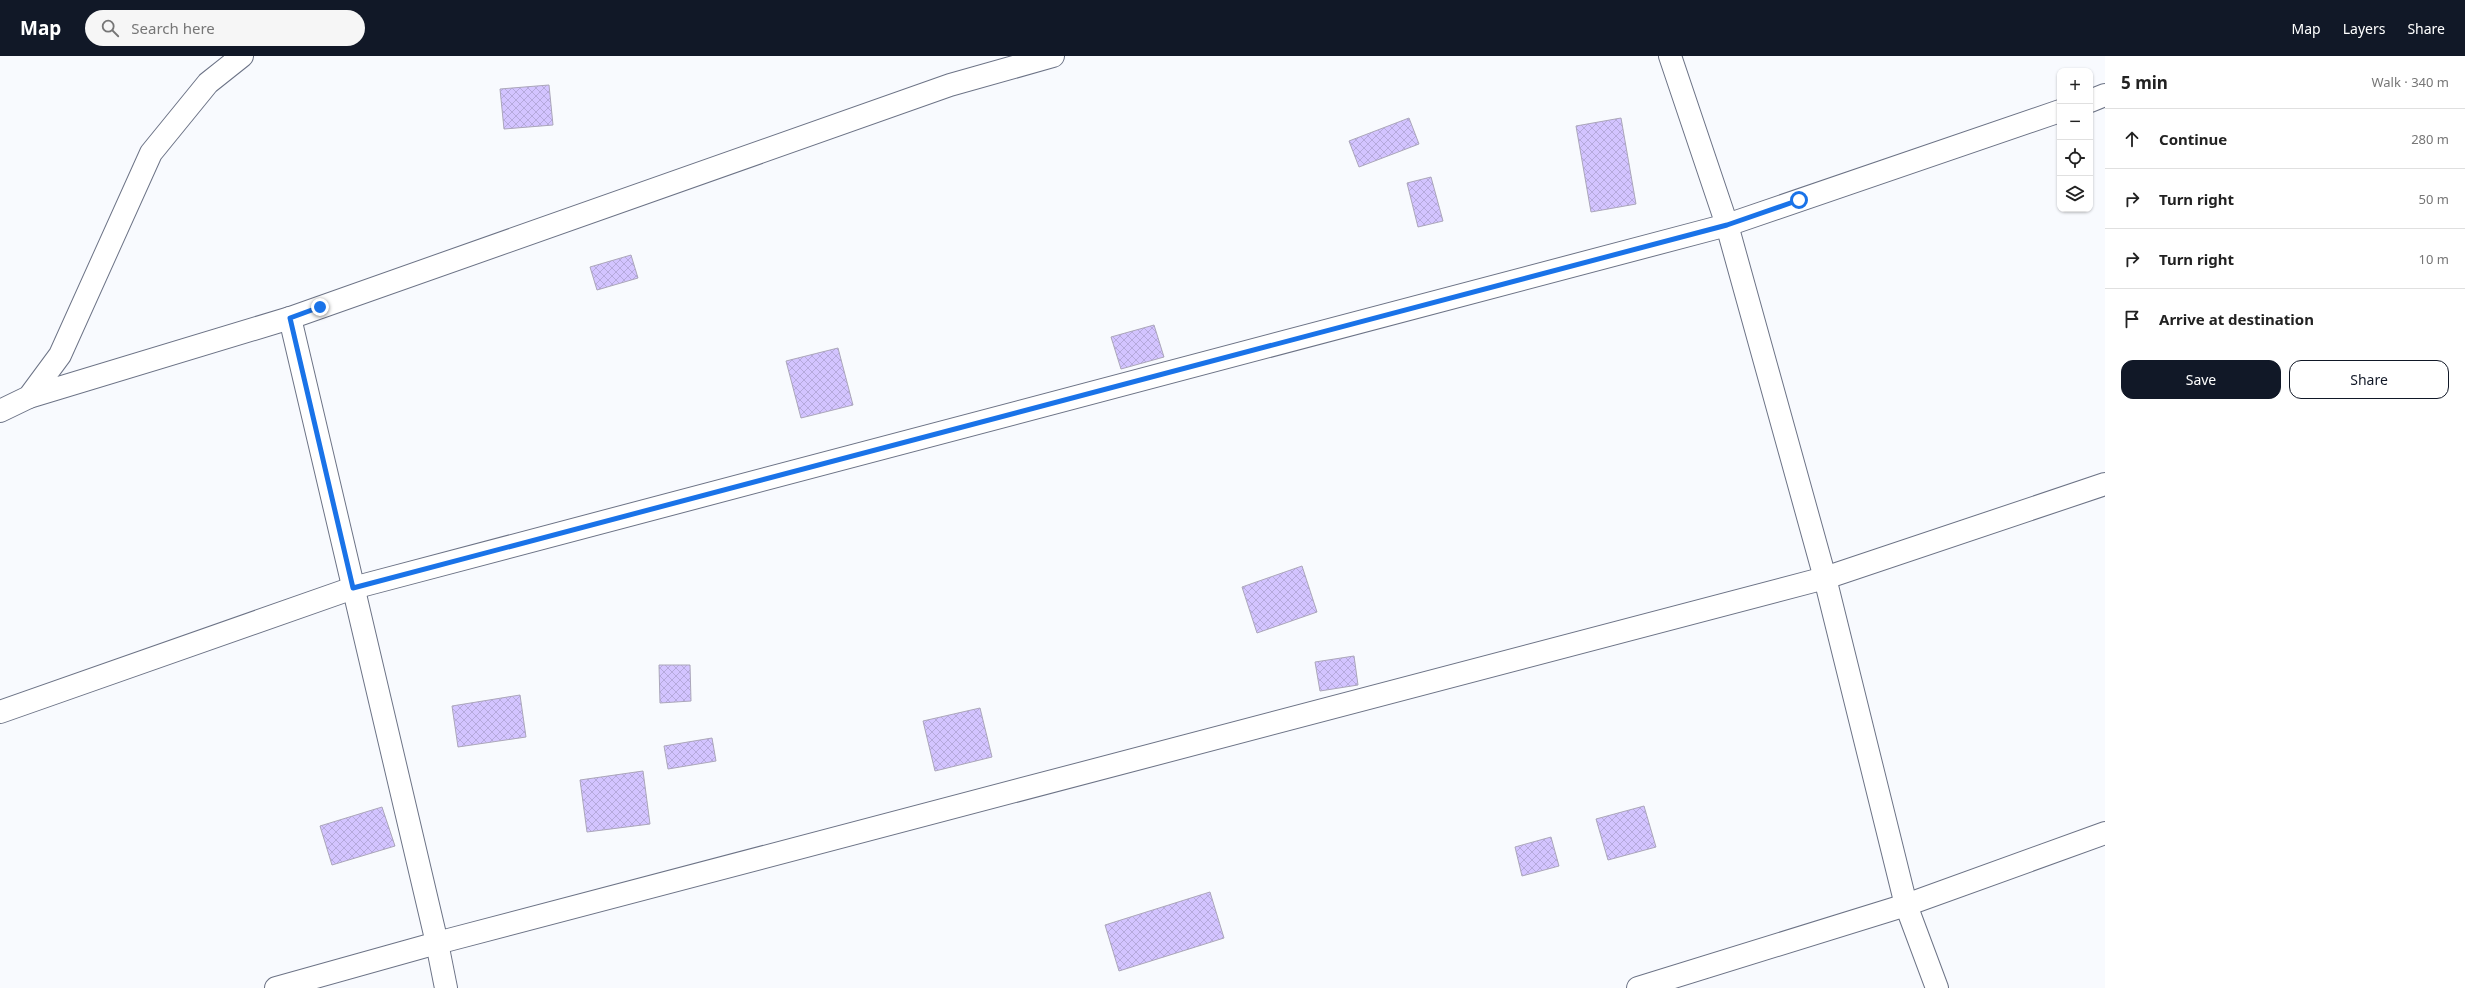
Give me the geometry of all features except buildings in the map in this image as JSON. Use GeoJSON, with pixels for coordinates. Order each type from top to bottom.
{"type":"FeatureCollection","features":[{"type":"Feature","properties":{"kind":"street"},"geometry":{"type":"LineString","coordinates":[[29,397],[60,355],[151,153],[208,83],[242,56]]}},
{"type":"Feature","properties":{"kind":"street"},"geometry":{"type":"LineString","coordinates":[[0,411],[29,397],[290,318],[943,87],[1053,56]]}},
{"type":"Feature","properties":{"kind":"street"},"geometry":{"type":"LineString","coordinates":[[1670,56],[1727,225],[1825,578],[1906,905],[1937,988]]}},
{"type":"Feature","properties":{"kind":"street"},"geometry":{"type":"LineString","coordinates":[[2093,100],[2105,96]]}},
{"type":"Feature","properties":{"kind":"street"},"geometry":{"type":"LineString","coordinates":[[0,712],[353,588],[1727,225],[2057,112]]}},
{"type":"Feature","properties":{"kind":"street"},"geometry":{"type":"LineString","coordinates":[[290,318],[437,943],[446,988]]}},
{"type":"Feature","properties":{"kind":"street"},"geometry":{"type":"LineString","coordinates":[[276,988],[437,943],[1825,578],[2105,484]]}},
{"type":"Feature","properties":{"kind":"street"},"geometry":{"type":"LineString","coordinates":[[1638,988],[1906,905],[2105,833]]}},
{"type":"Feature","properties":{"kind":"route"},"geometry":{"type":"LineString","coordinates":[[320,307],[290,318],[353,588],[1727,225],[1799,200]]}}]}
